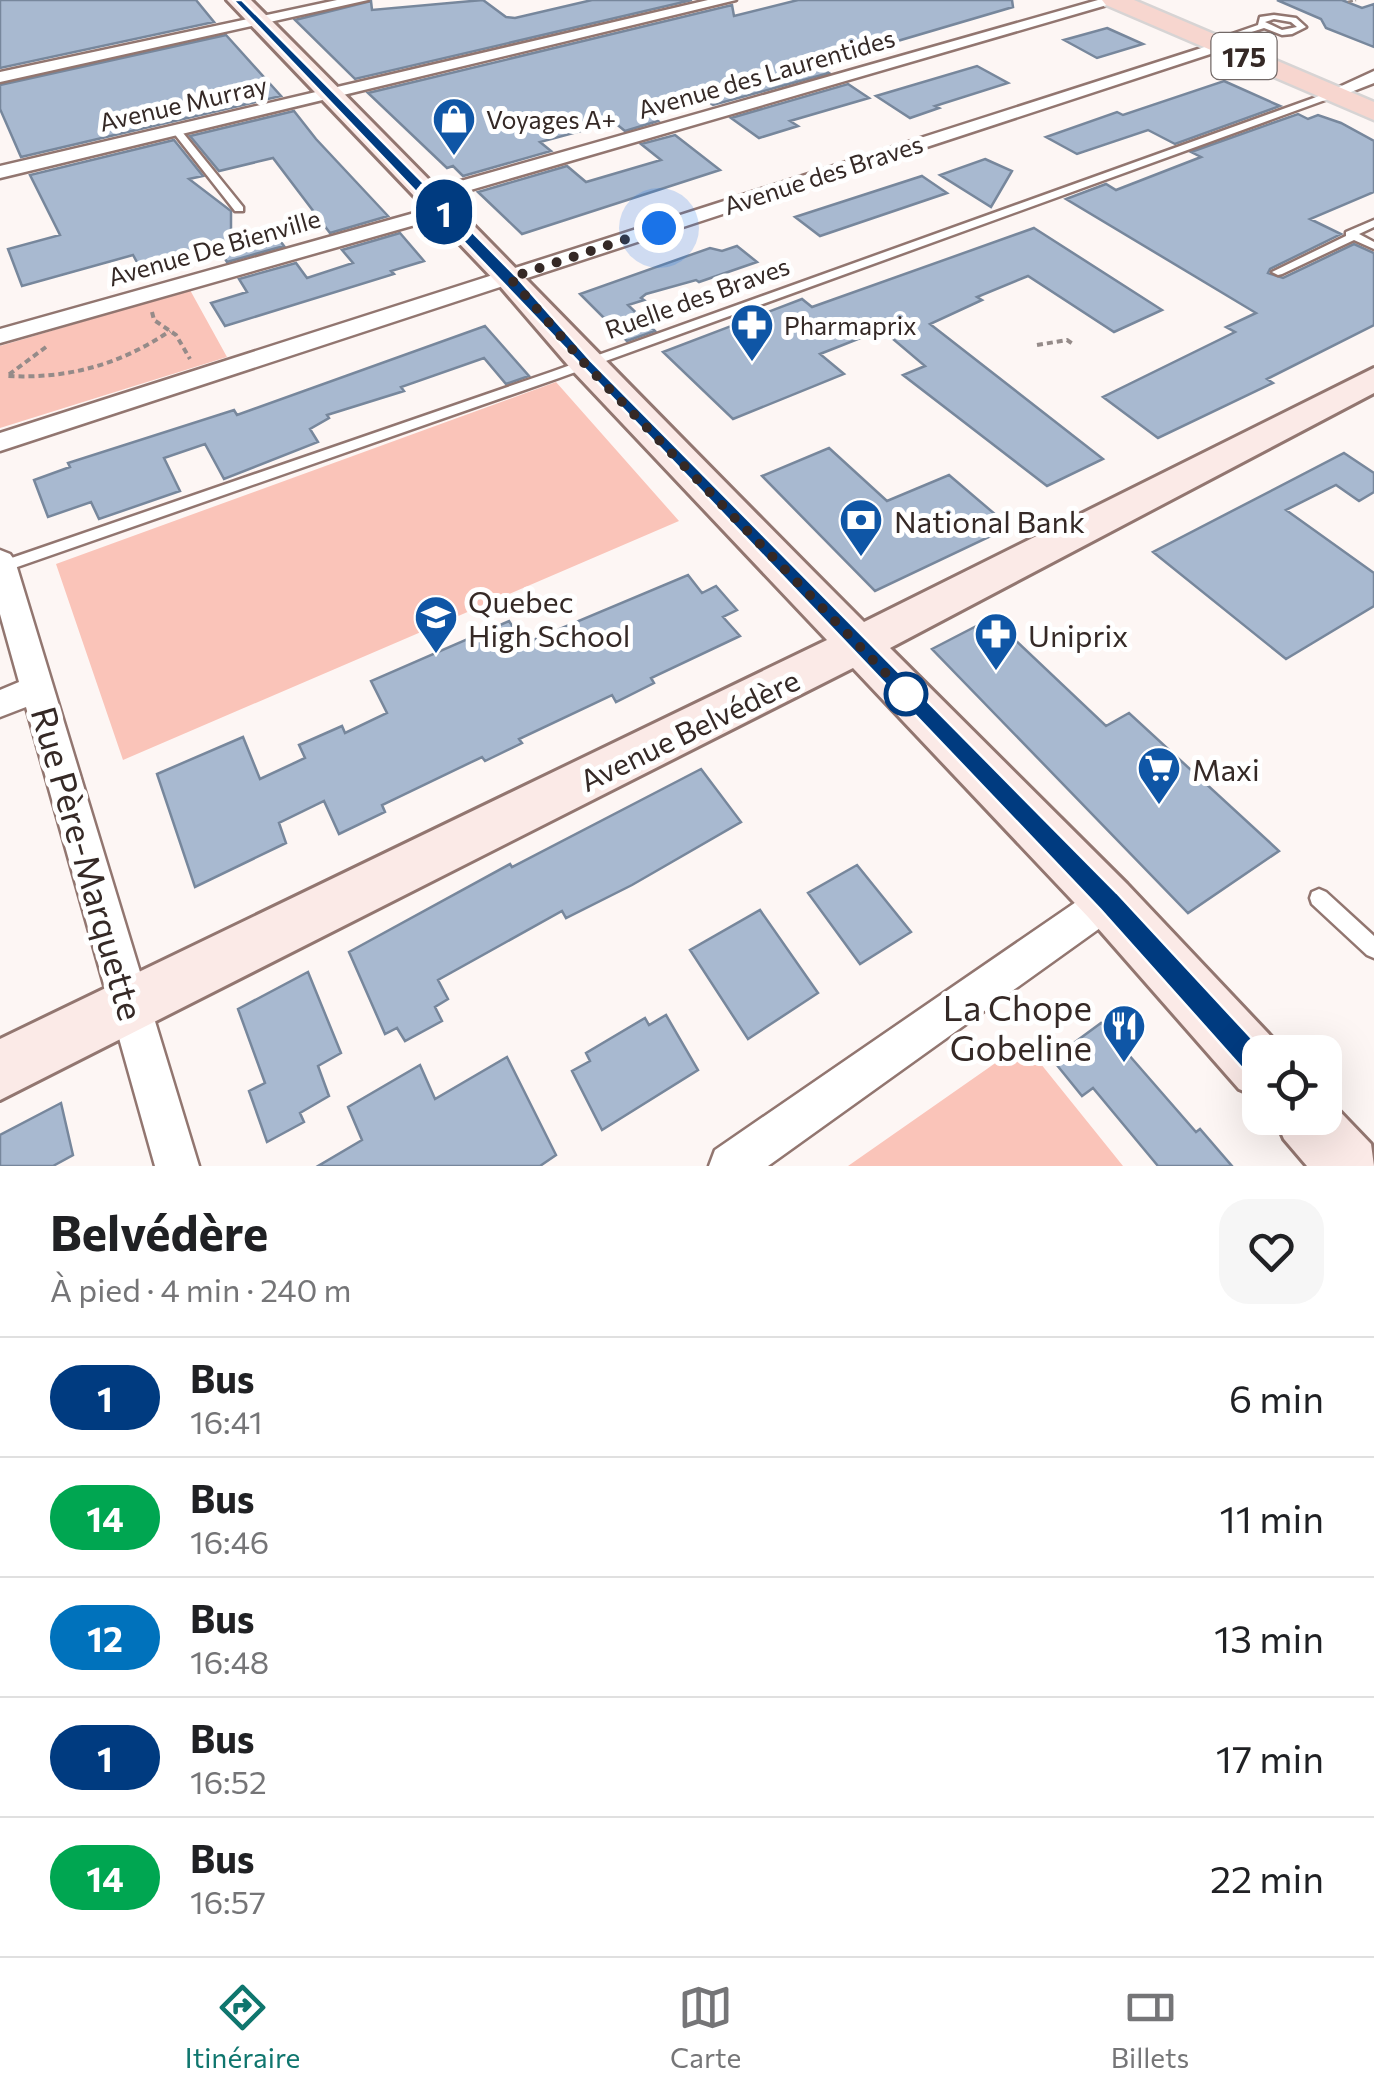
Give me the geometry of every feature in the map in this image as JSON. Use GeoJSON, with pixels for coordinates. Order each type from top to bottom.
{"type":"FeatureCollection","features":[{"type":"Feature","properties":{"kind":"main road"},"geometry":{"type":"LineString","coordinates":[[238,0],[510,278],[585,364],[1108,901],[1242,1048]]}},
{"type":"Feature","properties":{"kind":"main road","name":"175"},"geometry":{"type":"LineString","coordinates":[[1115,0],[1242,37]]}},
{"type":"Feature","properties":{"kind":"main road","name":"175"},"geometry":{"type":"LineString","coordinates":[[1157,0],[1365,92]]}},
{"type":"Feature","properties":{"kind":"main road","name":"Avenue Belvédère"},"geometry":{"type":"LineString","coordinates":[[0,1070],[858,645],[1374,379]]}},
{"type":"Feature","properties":{"kind":"main road"},"geometry":{"type":"LineString","coordinates":[[1321,1135],[1350,1166]]}},
{"type":"Feature","properties":{"kind":"street"},"geometry":{"type":"LineString","coordinates":[[0,77],[360,0]]}},
{"type":"Feature","properties":{"kind":"street","name":"Avenue Murray"},"geometry":{"type":"LineString","coordinates":[[0,172],[728,0]]}},
{"type":"Feature","properties":{"kind":"street","name":"Avenue des Laurentides"},"geometry":{"type":"LineString","coordinates":[[436,203],[1115,0]]}},
{"type":"Feature","properties":{"kind":"street","name":"Avenue des Braves"},"geometry":{"type":"LineString","coordinates":[[0,442],[1242,37]]}},
{"type":"Feature","properties":{"kind":"street","name":"Avenue De Bienville"},"geometry":{"type":"LineString","coordinates":[[0,336],[148,295],[436,203]]}},
{"type":"Feature","properties":{"kind":"street","name":"Rue Père-Marquette"},"geometry":{"type":"LineString","coordinates":[[0,565],[40,688],[177,1166]]}},
{"type":"Feature","properties":{"kind":"street"},"geometry":{"type":"LineString","coordinates":[[0,704],[40,688]]}},
{"type":"Feature","properties":{"kind":"street"},"geometry":{"type":"LineString","coordinates":[[731,1166],[1108,901]]}},
{"type":"Feature","properties":{"kind":"lane"},"geometry":{"type":"LineString","coordinates":[[1274,16],[1293,20],[1302,27],[1294,32],[1274,30],[1242,37],[1263,18],[1274,16]]}},
{"type":"Feature","properties":{"kind":"lane"},"geometry":{"type":"LineString","coordinates":[[1242,37],[1274,30]]}},
{"type":"Feature","properties":{"kind":"lane","name":"Ruelle des Braves"},"geometry":{"type":"LineString","coordinates":[[0,565],[585,364],[1183,148],[1365,92]]}},
{"type":"Feature","properties":{"kind":"lane"},"geometry":{"type":"LineString","coordinates":[[176,130],[239,209]]}},
{"type":"Feature","properties":{"kind":"lane"},"geometry":{"type":"LineString","coordinates":[[1374,223],[1350,234],[1374,246]]}},
{"type":"Feature","properties":{"kind":"lane"},"geometry":{"type":"LineString","coordinates":[[1278,272],[1355,236]]}},
{"type":"Feature","properties":{"kind":"lane"},"geometry":{"type":"LineString","coordinates":[[1320,898],[1374,949]]}},
{"type":"Feature","properties":{"kind":"path"},"geometry":{"type":"LineString","coordinates":[[1348,2],[1356,0]]}},
{"type":"Feature","properties":{"kind":"path"},"geometry":{"type":"LineString","coordinates":[[148,295],[154,320]]}},
{"type":"Feature","properties":{"kind":"path"},"geometry":{"type":"LineString","coordinates":[[143,319],[154,320],[170,330],[190,358],[190,381]]}},
{"type":"Feature","properties":{"kind":"path"},"geometry":{"type":"LineString","coordinates":[[7,376],[32,378],[89,371],[126,359],[170,330]]}},
{"type":"Feature","properties":{"kind":"path"},"geometry":{"type":"LineString","coordinates":[[1037,345],[1068,340],[1073,344]]}},
{"type":"Feature","properties":{"kind":"path"},"geometry":{"type":"LineString","coordinates":[[0,378],[57,341]]}},
{"type":"Feature","properties":{"kind":"shaded area"},"geometry":{"type":"Polygon","coordinates":[[[190,290],[227,357],[0,428],[0,346],[190,290]]]}},
{"type":"Feature","properties":{"kind":"shaded area"},"geometry":{"type":"Polygon","coordinates":[[[556,382],[679,521],[123,760],[56,564],[556,382]]]}},
{"type":"Feature","properties":{"kind":"shaded area"},"geometry":{"type":"Polygon","coordinates":[[[1024,1043],[1123,1166],[848,1166],[1024,1043]]]}},
{"type":"Feature","properties":{"kind":"building"},"geometry":{"type":"Polygon","coordinates":[[[0,0],[196,0],[214,22],[0,68],[0,0]]]}},
{"type":"Feature","properties":{"kind":"building"},"geometry":{"type":"Polygon","coordinates":[[[483,0],[506,17],[515,18],[592,0],[692,0],[355,79],[295,20],[371,1],[372,10],[483,0]]]}},
{"type":"Feature","properties":{"kind":"building"},"geometry":{"type":"Polygon","coordinates":[[[798,0],[1012,0],[1013,7],[816,65],[829,73],[713,105],[703,98],[647,113],[658,121],[625,131],[614,122],[540,142],[551,151],[463,176],[453,166],[447,168],[368,93],[732,5],[734,16],[798,0]]]}},
{"type":"Feature","properties":{"kind":"building"},"geometry":{"type":"Polygon","coordinates":[[[1277,0],[1342,0],[1362,8],[1374,4],[1374,47],[1326,28],[1321,19],[1277,0]]]}},
{"type":"Feature","properties":{"kind":"building"},"geometry":{"type":"Polygon","coordinates":[[[1107,28],[1143,44],[1097,58],[1064,40],[1107,28]]]}},
{"type":"Feature","properties":{"kind":"building"},"geometry":{"type":"Polygon","coordinates":[[[226,35],[281,96],[21,157],[0,109],[0,85],[226,35]]]}},
{"type":"Feature","properties":{"kind":"building"},"geometry":{"type":"Polygon","coordinates":[[[977,66],[1008,83],[910,118],[876,96],[977,66]]]}},
{"type":"Feature","properties":{"kind":"building"},"geometry":{"type":"Polygon","coordinates":[[[1224,81],[1280,106],[1175,144],[1148,130],[1077,154],[1046,137],[1117,112],[1123,115],[1224,81]]]}},
{"type":"Feature","properties":{"kind":"building"},"geometry":{"type":"Polygon","coordinates":[[[848,84],[869,98],[790,121],[798,126],[759,138],[731,118],[848,84]]]}},
{"type":"Feature","properties":{"kind":"building"},"geometry":{"type":"Polygon","coordinates":[[[294,111],[388,216],[330,233],[273,158],[219,171],[190,136],[294,111]]]}},
{"type":"Feature","properties":{"kind":"building"},"geometry":{"type":"Polygon","coordinates":[[[1298,114],[1308,119],[1318,115],[1341,123],[1374,141],[1374,192],[1310,219],[1341,234],[1268,273],[1283,278],[1354,244],[1374,253],[1374,325],[1267,379],[1273,383],[1158,438],[1103,397],[1235,332],[1226,327],[1256,313],[1066,199],[1106,184],[1116,190],[1201,157],[1191,152],[1298,114]]]}},
{"type":"Feature","properties":{"kind":"building"},"geometry":{"type":"Polygon","coordinates":[[[675,135],[720,170],[522,234],[478,192],[567,166],[586,182],[661,160],[641,144],[675,135]]]}},
{"type":"Feature","properties":{"kind":"building"},"geometry":{"type":"Polygon","coordinates":[[[174,140],[203,176],[189,179],[231,211],[231,240],[138,264],[133,255],[22,286],[8,249],[60,235],[30,175],[174,140]]]}},
{"type":"Feature","properties":{"kind":"building"},"geometry":{"type":"Polygon","coordinates":[[[985,159],[1012,171],[991,207],[940,175],[985,159]]]}},
{"type":"Feature","properties":{"kind":"building"},"geometry":{"type":"Polygon","coordinates":[[[922,176],[947,193],[820,236],[795,217],[922,176]]]}},
{"type":"Feature","properties":{"kind":"building"},"geometry":{"type":"Polygon","coordinates":[[[1034,228],[1162,310],[1114,332],[1028,276],[977,297],[982,300],[930,324],[1103,459],[1047,486],[903,375],[925,366],[886,333],[872,339],[868,335],[820,354],[844,374],[733,419],[663,352],[802,299],[812,307],[1034,228]]]}},
{"type":"Feature","properties":{"kind":"building"},"geometry":{"type":"Polygon","coordinates":[[[272,230],[284,246],[227,262],[217,246],[272,230]]]}},
{"type":"Feature","properties":{"kind":"building"},"geometry":{"type":"Polygon","coordinates":[[[400,233],[424,261],[391,271],[394,274],[225,326],[211,303],[247,292],[239,279],[296,263],[307,278],[353,263],[342,250],[400,233]]]}},
{"type":"Feature","properties":{"kind":"building"},"geometry":{"type":"Polygon","coordinates":[[[737,246],[757,262],[699,282],[646,294],[641,298],[644,300],[628,305],[655,331],[627,341],[580,294],[710,248],[722,251],[737,246]]]}},
{"type":"Feature","properties":{"kind":"building"},"geometry":{"type":"Polygon","coordinates":[[[485,326],[529,376],[506,384],[484,358],[401,387],[404,391],[327,415],[329,418],[310,429],[318,442],[224,479],[205,444],[164,458],[180,491],[99,519],[91,502],[48,517],[34,480],[70,467],[68,463],[234,410],[237,415],[485,326]]]}},
{"type":"Feature","properties":{"kind":"building"},"geometry":{"type":"Polygon","coordinates":[[[829,448],[887,501],[949,475],[1010,527],[875,591],[762,476],[829,448]]]}},
{"type":"Feature","properties":{"kind":"building"},"geometry":{"type":"Polygon","coordinates":[[[1344,453],[1374,473],[1374,492],[1359,501],[1336,485],[1286,510],[1374,573],[1374,606],[1286,659],[1153,552],[1344,453]]]}},
{"type":"Feature","properties":{"kind":"building"},"geometry":{"type":"Polygon","coordinates":[[[688,575],[702,593],[716,586],[737,610],[723,617],[740,636],[651,678],[654,683],[616,702],[612,695],[519,739],[522,743],[485,761],[482,757],[382,805],[385,812],[339,834],[324,801],[279,823],[286,843],[195,887],[157,774],[243,737],[260,779],[305,758],[299,745],[342,726],[345,733],[387,713],[371,681],[509,621],[524,644],[688,575]]]}},
{"type":"Feature","properties":{"kind":"building","name":"Maxi"},"geometry":{"type":"Polygon","coordinates":[[[992,618],[1106,726],[1129,713],[1279,851],[1188,913],[932,649],[992,618]]]}},
{"type":"Feature","properties":{"kind":"building"},"geometry":{"type":"Polygon","coordinates":[[[701,769],[741,822],[632,885],[566,918],[562,911],[438,980],[448,999],[435,1007],[442,1021],[405,1041],[397,1028],[385,1034],[349,952],[510,864],[512,867],[701,769]]]}},
{"type":"Feature","properties":{"kind":"building"},"geometry":{"type":"Polygon","coordinates":[[[857,865],[911,932],[860,964],[808,893],[857,865]]]}},
{"type":"Feature","properties":{"kind":"building"},"geometry":{"type":"Polygon","coordinates":[[[760,910],[818,993],[748,1039],[690,950],[760,910]]]}},
{"type":"Feature","properties":{"kind":"building"},"geometry":{"type":"Polygon","coordinates":[[[308,972],[341,1053],[318,1066],[329,1096],[300,1113],[304,1122],[267,1142],[249,1091],[265,1083],[238,1009],[308,972]]]}},
{"type":"Feature","properties":{"kind":"building"},"geometry":{"type":"Polygon","coordinates":[[[666,1015],[698,1070],[602,1130],[572,1071],[590,1061],[586,1053],[645,1018],[649,1025],[666,1015]]]}},
{"type":"Feature","properties":{"kind":"building"},"geometry":{"type":"Polygon","coordinates":[[[1101,1023],[1196,1132],[1200,1129],[1232,1166],[1158,1166],[1093,1088],[1082,1096],[1052,1059],[1101,1023]]]}},
{"type":"Feature","properties":{"kind":"building"},"geometry":{"type":"Polygon","coordinates":[[[507,1057],[556,1155],[540,1166],[318,1166],[362,1140],[348,1107],[420,1065],[435,1099],[507,1057]]]}},
{"type":"Feature","properties":{"kind":"building"},"geometry":{"type":"Polygon","coordinates":[[[61,1103],[73,1155],[53,1166],[0,1166],[0,1135],[61,1103]]]}},
{"type":"Feature","properties":{"kind":"bus line","name":"1"},"geometry":{"type":"LineString","coordinates":[[238,0],[510,278],[585,364],[1108,901],[1242,1048]]}},
{"type":"Feature","properties":{"kind":"place","name":"Voyages A+"},"geometry":{"type":"Point","coordinates":[454,157]}},
{"type":"Feature","properties":{"kind":"place","name":"Pharmaprix"},"geometry":{"type":"Point","coordinates":[752,363]}},
{"type":"Feature","properties":{"kind":"place","name":"National Bank"},"geometry":{"type":"Point","coordinates":[861,558]}},
{"type":"Feature","properties":{"kind":"place","name":"Quebec High School"},"geometry":{"type":"Point","coordinates":[436,655]}},
{"type":"Feature","properties":{"kind":"place","name":"Uniprix"},"geometry":{"type":"Point","coordinates":[996,672]}},
{"type":"Feature","properties":{"kind":"place","name":"Maxi"},"geometry":{"type":"Point","coordinates":[1159,806]}},
{"type":"Feature","properties":{"kind":"place","name":"La Chope Gobeline"},"geometry":{"type":"Point","coordinates":[1124,1064]}},
{"type":"Feature","properties":{"kind":"route"},"geometry":{"type":"LineString","coordinates":[[659,228],[510,278],[585,364],[906,694]]}}]}
